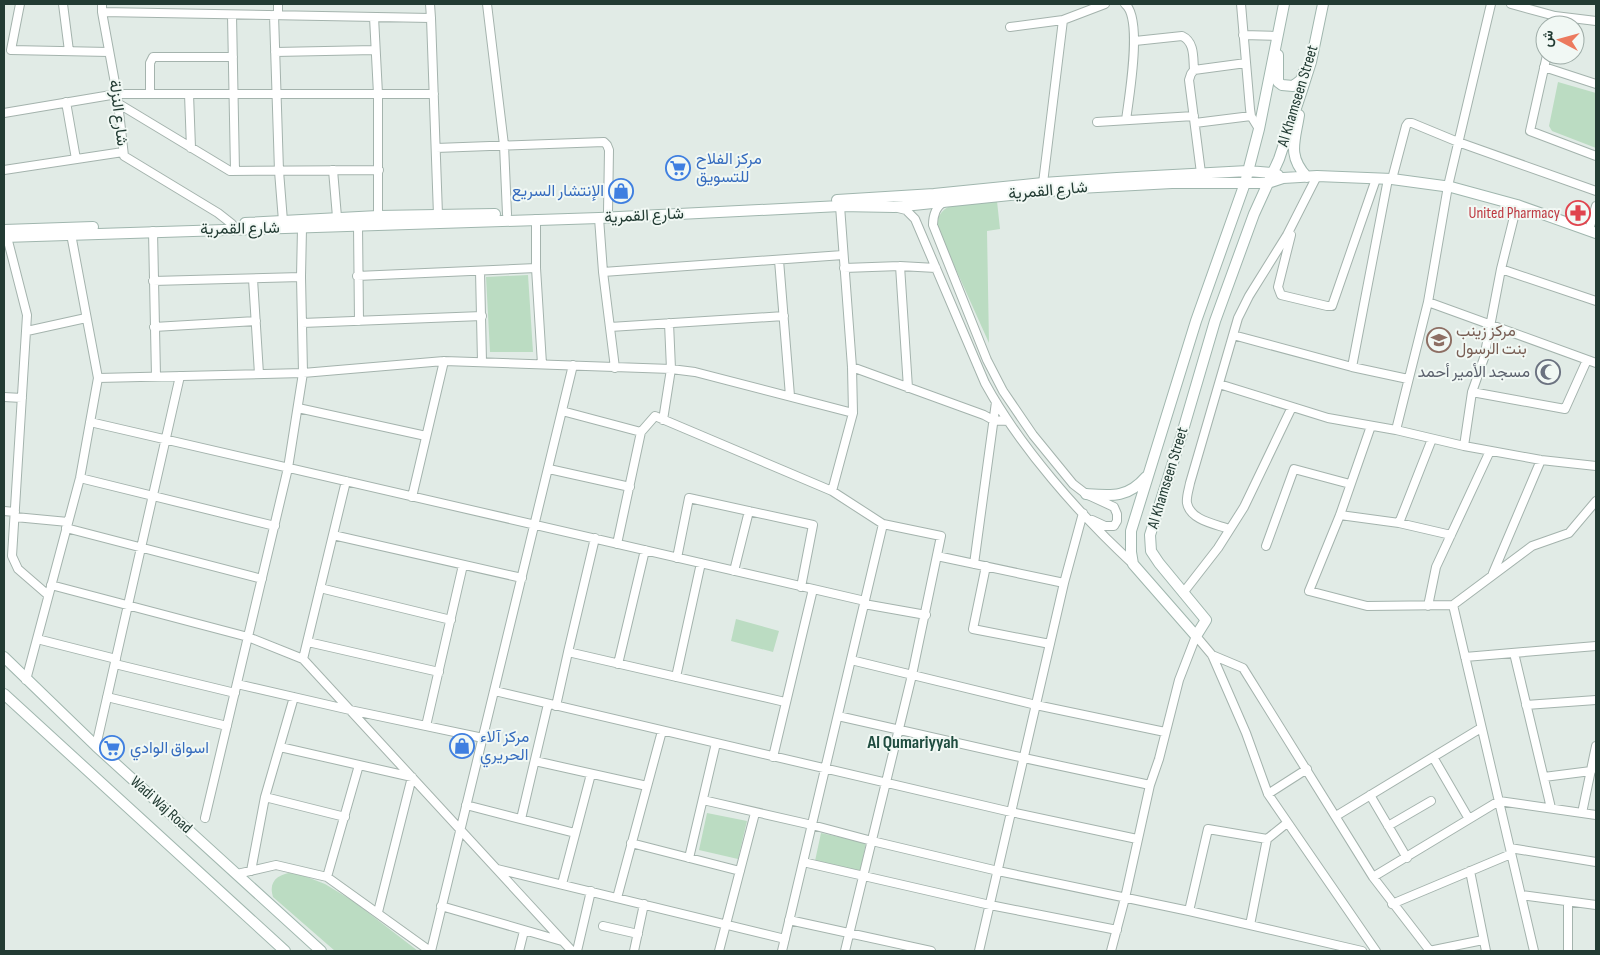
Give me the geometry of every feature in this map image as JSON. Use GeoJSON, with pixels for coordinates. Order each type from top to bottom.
{"type":"FeatureCollection","features":[{"type":"Feature","properties":{"kind":"street"},"geometry":{"type":"LineString","coordinates":[[20,4],[11,50],[109,52]]}},
{"type":"Feature","properties":{"kind":"street"},"geometry":{"type":"LineString","coordinates":[[63,4],[69,52]]}},
{"type":"Feature","properties":{"kind":"street","name":"شارع النزلة"},"geometry":{"type":"LineString","coordinates":[[102,4],[119,104],[124,156],[218,213],[232,224]]}},
{"type":"Feature","properties":{"kind":"street"},"geometry":{"type":"LineString","coordinates":[[156,4],[156,13]]}},
{"type":"Feature","properties":{"kind":"street"},"geometry":{"type":"LineString","coordinates":[[278,4],[275,52],[279,171],[283,221]]}},
{"type":"Feature","properties":{"kind":"street"},"geometry":{"type":"LineString","coordinates":[[430,4],[438,215]]}},
{"type":"Feature","properties":{"kind":"street"},"geometry":{"type":"LineString","coordinates":[[487,4],[504,145],[507,214]]}},
{"type":"Feature","properties":{"kind":"street"},"geometry":{"type":"LineString","coordinates":[[1010,27],[1063,20],[1105,4]]}},
{"type":"Feature","properties":{"kind":"street"},"geometry":{"type":"LineString","coordinates":[[1125,4],[1132,11],[1135,41],[1126,120]]}},
{"type":"Feature","properties":{"kind":"street"},"geometry":{"type":"LineString","coordinates":[[1240,4],[1251,116],[1259,129]]}},
{"type":"Feature","properties":{"kind":"street","name":"Al Khamseen Street"},"geometry":{"type":"LineString","coordinates":[[1133,564],[1130,552],[1131,531],[1196,321],[1245,183],[1259,129],[1284,4]]}},
{"type":"Feature","properties":{"kind":"street","name":"Al Khamseen Street"},"geometry":{"type":"LineString","coordinates":[[1196,636],[1206,620],[1151,551],[1150,535],[1181,437],[1214,320],[1254,214],[1279,159],[1303,87],[1323,4]]}},
{"type":"Feature","properties":{"kind":"street"},"geometry":{"type":"LineString","coordinates":[[1396,430],[1428,302],[1448,186],[1490,4]]}},
{"type":"Feature","properties":{"kind":"street"},"geometry":{"type":"LineString","coordinates":[[1511,4],[1551,15]]}},
{"type":"Feature","properties":{"kind":"street"},"geometry":{"type":"LineString","coordinates":[[102,12],[431,18]]}},
{"type":"Feature","properties":{"kind":"street"},"geometry":{"type":"LineString","coordinates":[[232,15],[235,171]]}},
{"type":"Feature","properties":{"kind":"street"},"geometry":{"type":"LineString","coordinates":[[374,17],[378,94],[378,216]]}},
{"type":"Feature","properties":{"kind":"street"},"geometry":{"type":"LineString","coordinates":[[1043,183],[1063,20]]}},
{"type":"Feature","properties":{"kind":"street"},"geometry":{"type":"LineString","coordinates":[[1243,35],[1278,31],[1278,82],[1282,85],[1293,86],[1301,80],[1317,34]]}},
{"type":"Feature","properties":{"kind":"street"},"geometry":{"type":"LineString","coordinates":[[1135,41],[1182,36],[1187,38],[1191,44],[1194,70],[1189,80],[1201,173]]}},
{"type":"Feature","properties":{"kind":"street"},"geometry":{"type":"LineString","coordinates":[[275,52],[375,50]]}},
{"type":"Feature","properties":{"kind":"street"},"geometry":{"type":"LineString","coordinates":[[150,94],[150,63],[153,57],[233,57]]}},
{"type":"Feature","properties":{"kind":"street"},"geometry":{"type":"LineString","coordinates":[[1194,70],[1246,63]]}},
{"type":"Feature","properties":{"kind":"street"},"geometry":{"type":"LineString","coordinates":[[1596,84],[1544,67],[1530,130],[1596,156]]}},
{"type":"Feature","properties":{"kind":"street"},"geometry":{"type":"LineString","coordinates":[[1229,529],[1195,516],[1187,502],[1190,483],[1238,318],[1249,296],[1288,235],[1312,176],[1299,169],[1293,149],[1303,87]]}},
{"type":"Feature","properties":{"kind":"street"},"geometry":{"type":"LineString","coordinates":[[4,113],[117,94],[434,94]]}},
{"type":"Feature","properties":{"kind":"street"},"geometry":{"type":"LineString","coordinates":[[189,94],[191,148]]}},
{"type":"Feature","properties":{"kind":"street"},"geometry":{"type":"LineString","coordinates":[[66,102],[76,159]]}},
{"type":"Feature","properties":{"kind":"street"},"geometry":{"type":"LineString","coordinates":[[119,104],[230,171],[379,170]]}},
{"type":"Feature","properties":{"kind":"street"},"geometry":{"type":"LineString","coordinates":[[1098,122],[1194,120],[1251,116]]}},
{"type":"Feature","properties":{"kind":"street"},"geometry":{"type":"LineString","coordinates":[[1352,367],[1390,179],[1408,123],[1596,191]]}},
{"type":"Feature","properties":{"kind":"street"},"geometry":{"type":"LineString","coordinates":[[436,148],[604,142],[607,145],[609,150],[604,215],[603,272],[615,368]]}},
{"type":"Feature","properties":{"kind":"street"},"geometry":{"type":"LineString","coordinates":[[4,170],[124,152]]}},
{"type":"Feature","properties":{"kind":"street"},"geometry":{"type":"LineString","coordinates":[[333,170],[337,217]]}},
{"type":"Feature","properties":{"kind":"street","name":"شارع القمرية"},"geometry":{"type":"LineString","coordinates":[[5,234],[302,228],[536,219],[934,194],[1043,183],[1201,173],[1248,171],[1272,173],[1283,178]]}},
{"type":"Feature","properties":{"kind":"street","name":"شارع القمرية"},"geometry":{"type":"LineString","coordinates":[[604,215],[840,206],[894,207],[1079,188],[1172,183],[1268,183],[1283,178],[1312,176],[1390,179],[1448,186],[1517,204],[1592,232]]}},
{"type":"Feature","properties":{"kind":"street"},"geometry":{"type":"LineString","coordinates":[[1294,220],[1278,287],[1279,292],[1281,295],[1332,306],[1376,179]]}},
{"type":"Feature","properties":{"kind":"street"},"geometry":{"type":"LineString","coordinates":[[948,200],[941,203],[935,211],[933,225],[987,360],[1003,391],[1033,435],[1073,484],[1086,494],[1114,507],[1117,521],[1114,526],[1105,526],[1094,522],[1083,513]]}},
{"type":"Feature","properties":{"kind":"street"},"geometry":{"type":"LineString","coordinates":[[1464,446],[1472,392],[1484,358],[1501,269],[1517,204]]}},
{"type":"Feature","properties":{"kind":"street"},"geometry":{"type":"LineString","coordinates":[[832,491],[853,413],[852,367],[842,256],[840,206]]}},
{"type":"Feature","properties":{"kind":"street"},"geometry":{"type":"LineString","coordinates":[[1592,232],[1596,206]]}},
{"type":"Feature","properties":{"kind":"street"},"geometry":{"type":"LineString","coordinates":[[894,207],[906,210],[915,219],[985,382],[1008,421],[1043,467],[1083,513],[1105,538],[1133,564],[1212,655],[1246,733],[1268,794],[1376,951]]}},
{"type":"Feature","properties":{"kind":"street"},"geometry":{"type":"LineString","coordinates":[[48,595],[18,569],[12,556],[27,314],[5,234],[72,226],[153,227],[337,217],[507,214],[604,215]]}},
{"type":"Feature","properties":{"kind":"street"},"geometry":{"type":"LineString","coordinates":[[536,219],[536,268],[542,364]]}},
{"type":"Feature","properties":{"kind":"street"},"geometry":{"type":"LineString","coordinates":[[358,225],[360,321]]}},
{"type":"Feature","properties":{"kind":"street"},"geometry":{"type":"LineString","coordinates":[[205,818],[288,468],[304,372],[301,277],[302,228]]}},
{"type":"Feature","properties":{"kind":"street"},"geometry":{"type":"LineString","coordinates":[[153,231],[156,376]]}},
{"type":"Feature","properties":{"kind":"street"},"geometry":{"type":"LineString","coordinates":[[26,680],[80,478],[98,378],[71,234]]}},
{"type":"Feature","properties":{"kind":"street"},"geometry":{"type":"LineString","coordinates":[[603,272],[842,256]]}},
{"type":"Feature","properties":{"kind":"street"},"geometry":{"type":"LineString","coordinates":[[780,260],[790,396]]}},
{"type":"Feature","properties":{"kind":"street"},"geometry":{"type":"LineString","coordinates":[[844,268],[900,266],[936,268]]}},
{"type":"Feature","properties":{"kind":"street"},"geometry":{"type":"LineString","coordinates":[[900,266],[908,388]]}},
{"type":"Feature","properties":{"kind":"street"},"geometry":{"type":"LineString","coordinates":[[358,276],[536,268]]}},
{"type":"Feature","properties":{"kind":"street"},"geometry":{"type":"LineString","coordinates":[[1501,269],[1596,301]]}},
{"type":"Feature","properties":{"kind":"street"},"geometry":{"type":"LineString","coordinates":[[480,271],[482,362]]}},
{"type":"Feature","properties":{"kind":"street"},"geometry":{"type":"LineString","coordinates":[[153,281],[301,277]]}},
{"type":"Feature","properties":{"kind":"street"},"geometry":{"type":"LineString","coordinates":[[253,279],[259,374]]}},
{"type":"Feature","properties":{"kind":"street"},"geometry":{"type":"LineString","coordinates":[[1428,302],[1596,363]]}},
{"type":"Feature","properties":{"kind":"street"},"geometry":{"type":"LineString","coordinates":[[302,323],[482,316]]}},
{"type":"Feature","properties":{"kind":"street"},"geometry":{"type":"LineString","coordinates":[[610,327],[784,316]]}},
{"type":"Feature","properties":{"kind":"street"},"geometry":{"type":"LineString","coordinates":[[27,331],[86,318]]}},
{"type":"Feature","properties":{"kind":"street"},"geometry":{"type":"LineString","coordinates":[[154,327],[256,321]]}},
{"type":"Feature","properties":{"kind":"street"},"geometry":{"type":"LineString","coordinates":[[662,420],[671,369],[669,323]]}},
{"type":"Feature","properties":{"kind":"street"},"geometry":{"type":"LineString","coordinates":[[1233,335],[1352,367],[1408,379]]}},
{"type":"Feature","properties":{"kind":"street"},"geometry":{"type":"LineString","coordinates":[[1472,392],[1565,409],[1587,360]]}},
{"type":"Feature","properties":{"kind":"street"},"geometry":{"type":"LineString","coordinates":[[98,378],[304,372],[444,361],[671,369],[695,372],[853,413]]}},
{"type":"Feature","properties":{"kind":"street"},"geometry":{"type":"LineString","coordinates":[[412,497],[444,361]]}},
{"type":"Feature","properties":{"kind":"street"},"geometry":{"type":"LineString","coordinates":[[237,874],[276,865],[327,877],[430,951],[495,691],[573,365]]}},
{"type":"Feature","properties":{"kind":"street"},"geometry":{"type":"LineString","coordinates":[[852,367],[993,420],[1008,421]]}},
{"type":"Feature","properties":{"kind":"street"},"geometry":{"type":"LineString","coordinates":[[96,746],[180,376]]}},
{"type":"Feature","properties":{"kind":"street"},"geometry":{"type":"LineString","coordinates":[[1219,384],[1328,418],[1396,430],[1490,451],[1541,460],[1596,466]]}},
{"type":"Feature","properties":{"kind":"street"},"geometry":{"type":"LineString","coordinates":[[4,397],[22,398]]}},
{"type":"Feature","properties":{"kind":"street"},"geometry":{"type":"LineString","coordinates":[[974,564],[996,402]]}},
{"type":"Feature","properties":{"kind":"street"},"geometry":{"type":"LineString","coordinates":[[1183,593],[1218,548],[1244,507],[1292,407]]}},
{"type":"Feature","properties":{"kind":"street"},"geometry":{"type":"LineString","coordinates":[[298,408],[426,436]]}},
{"type":"Feature","properties":{"kind":"street"},"geometry":{"type":"LineString","coordinates":[[562,411],[641,432]]}},
{"type":"Feature","properties":{"kind":"street"},"geometry":{"type":"LineString","coordinates":[[617,544],[641,432],[655,416],[832,491],[883,524],[941,536],[926,615],[846,951]]}},
{"type":"Feature","properties":{"kind":"street"},"geometry":{"type":"LineString","coordinates":[[90,422],[595,538],[865,603],[926,615]]}},
{"type":"Feature","properties":{"kind":"street"},"geometry":{"type":"LineString","coordinates":[[1371,426],[1340,515],[1309,591],[1367,606],[1452,604],[1532,546],[1569,533],[1596,500]]}},
{"type":"Feature","properties":{"kind":"street"},"geometry":{"type":"LineString","coordinates":[[1399,523],[1432,439]]}},
{"type":"Feature","properties":{"kind":"street"},"geometry":{"type":"LineString","coordinates":[[1428,606],[1436,567],[1490,451]]}},
{"type":"Feature","properties":{"kind":"street"},"geometry":{"type":"LineString","coordinates":[[1492,574],[1541,460]]}},
{"type":"Feature","properties":{"kind":"street"},"geometry":{"type":"LineString","coordinates":[[549,469],[630,486]]}},
{"type":"Feature","properties":{"kind":"street"},"geometry":{"type":"LineString","coordinates":[[1266,546],[1294,469],[1350,484]]}},
{"type":"Feature","properties":{"kind":"street"},"geometry":{"type":"LineString","coordinates":[[1086,494],[1115,495],[1126,493],[1137,487],[1148,474]]}},
{"type":"Feature","properties":{"kind":"street"},"geometry":{"type":"LineString","coordinates":[[80,478],[275,526]]}},
{"type":"Feature","properties":{"kind":"street"},"geometry":{"type":"LineString","coordinates":[[303,659],[346,481]]}},
{"type":"Feature","properties":{"kind":"street"},"geometry":{"type":"LineString","coordinates":[[677,558],[689,498],[813,525],[801,587]]}},
{"type":"Feature","properties":{"kind":"street"},"geometry":{"type":"LineString","coordinates":[[4,511],[67,525],[141,548],[262,579]]}},
{"type":"Feature","properties":{"kind":"street"},"geometry":{"type":"LineString","coordinates":[[734,571],[749,511]]}},
{"type":"Feature","properties":{"kind":"street"},"geometry":{"type":"LineString","coordinates":[[979,951],[1064,583],[1083,513]]}},
{"type":"Feature","properties":{"kind":"street"},"geometry":{"type":"LineString","coordinates":[[1340,515],[1399,523],[1451,535]]}},
{"type":"Feature","properties":{"kind":"street"},"geometry":{"type":"LineString","coordinates":[[782,951],[883,524]]}},
{"type":"Feature","properties":{"kind":"street"},"geometry":{"type":"LineString","coordinates":[[333,535],[522,578]]}},
{"type":"Feature","properties":{"kind":"street"},"geometry":{"type":"LineString","coordinates":[[521,819],[535,761],[568,652],[595,538]]}},
{"type":"Feature","properties":{"kind":"street"},"geometry":{"type":"LineString","coordinates":[[618,664],[645,550]]}},
{"type":"Feature","properties":{"kind":"street"},"geometry":{"type":"LineString","coordinates":[[937,556],[1064,583]]}},
{"type":"Feature","properties":{"kind":"street"},"geometry":{"type":"LineString","coordinates":[[676,677],[700,563]]}},
{"type":"Feature","properties":{"kind":"street"},"geometry":{"type":"LineString","coordinates":[[426,726],[463,565]]}},
{"type":"Feature","properties":{"kind":"street"},"geometry":{"type":"LineString","coordinates":[[986,566],[973,629],[1050,644]]}},
{"type":"Feature","properties":{"kind":"street"},"geometry":{"type":"LineString","coordinates":[[51,585],[248,637],[303,659],[572,951]]}},
{"type":"Feature","properties":{"kind":"street"},"geometry":{"type":"LineString","coordinates":[[320,588],[451,620]]}},
{"type":"Feature","properties":{"kind":"street"},"geometry":{"type":"LineString","coordinates":[[773,757],[813,590]]}},
{"type":"Feature","properties":{"kind":"street"},"geometry":{"type":"LineString","coordinates":[[1452,604],[1534,951]]}},
{"type":"Feature","properties":{"kind":"street"},"geometry":{"type":"LineString","coordinates":[[1111,951],[1125,898],[1150,784],[1159,759],[1179,680],[1196,636]]}},
{"type":"Feature","properties":{"kind":"street"},"geometry":{"type":"LineString","coordinates":[[36,639],[234,693]]}},
{"type":"Feature","properties":{"kind":"street"},"geometry":{"type":"LineString","coordinates":[[308,642],[439,672]]}},
{"type":"Feature","properties":{"kind":"street"},"geometry":{"type":"LineString","coordinates":[[1465,656],[1596,646]]}},
{"type":"Feature","properties":{"kind":"street"},"geometry":{"type":"LineString","coordinates":[[568,652],[785,702]]}},
{"type":"Feature","properties":{"kind":"street"},"geometry":{"type":"LineString","coordinates":[[1514,652],[1552,808]]}},
{"type":"Feature","properties":{"kind":"street"},"geometry":{"type":"LineString","coordinates":[[1212,655],[1243,668],[1373,877],[1429,951],[1484,940]]}},
{"type":"Feature","properties":{"kind":"street","name":"Wadi Waj Road"},"geometry":{"type":"LineString","coordinates":[[4,658],[96,746],[321,951]]}},
{"type":"Feature","properties":{"kind":"street"},"geometry":{"type":"LineString","coordinates":[[851,660],[1036,705],[1165,732]]}},
{"type":"Feature","properties":{"kind":"street"},"geometry":{"type":"LineString","coordinates":[[237,684],[483,738]]}},
{"type":"Feature","properties":{"kind":"street"},"geometry":{"type":"LineString","coordinates":[[495,691],[1137,840]]}},
{"type":"Feature","properties":{"kind":"street","name":"Wadi Waj Road"},"geometry":{"type":"LineString","coordinates":[[4,694],[285,951]]}},
{"type":"Feature","properties":{"kind":"street"},"geometry":{"type":"LineString","coordinates":[[107,697],[227,726]]}},
{"type":"Feature","properties":{"kind":"street"},"geometry":{"type":"LineString","coordinates":[[251,870],[266,798],[294,697]]}},
{"type":"Feature","properties":{"kind":"street"},"geometry":{"type":"LineString","coordinates":[[1526,705],[1596,700]]}},
{"type":"Feature","properties":{"kind":"street"},"geometry":{"type":"LineString","coordinates":[[838,716],[1150,784]]}},
{"type":"Feature","properties":{"kind":"street"},"geometry":{"type":"LineString","coordinates":[[1336,816],[1481,728]]}},
{"type":"Feature","properties":{"kind":"street"},"geometry":{"type":"LineString","coordinates":[[617,898],[662,730]]}},
{"type":"Feature","properties":{"kind":"street"},"geometry":{"type":"LineString","coordinates":[[689,858],[716,743]]}},
{"type":"Feature","properties":{"kind":"street"},"geometry":{"type":"LineString","coordinates":[[1582,813],[1596,746]]}},
{"type":"Feature","properties":{"kind":"street"},"geometry":{"type":"LineString","coordinates":[[280,747],[412,777]]}},
{"type":"Feature","properties":{"kind":"street"},"geometry":{"type":"LineString","coordinates":[[1433,757],[1469,819]]}},
{"type":"Feature","properties":{"kind":"street"},"geometry":{"type":"LineString","coordinates":[[535,761],[646,786]]}},
{"type":"Feature","properties":{"kind":"street"},"geometry":{"type":"LineString","coordinates":[[327,877],[360,765]]}},
{"type":"Feature","properties":{"kind":"street"},"geometry":{"type":"LineString","coordinates":[[1268,794],[1307,769]]}},
{"type":"Feature","properties":{"kind":"street"},"geometry":{"type":"LineString","coordinates":[[1544,777],[1591,771]]}},
{"type":"Feature","properties":{"kind":"street"},"geometry":{"type":"LineString","coordinates":[[562,884],[591,774]]}},
{"type":"Feature","properties":{"kind":"street"},"geometry":{"type":"LineString","coordinates":[[378,912],[412,777]]}},
{"type":"Feature","properties":{"kind":"street"},"geometry":{"type":"LineString","coordinates":[[1370,795],[1406,858]]}},
{"type":"Feature","properties":{"kind":"street"},"geometry":{"type":"LineString","coordinates":[[266,798],[345,817]]}},
{"type":"Feature","properties":{"kind":"street"},"geometry":{"type":"LineString","coordinates":[[703,800],[998,871],[1189,911],[1359,951]]}},
{"type":"Feature","properties":{"kind":"street"},"geometry":{"type":"LineString","coordinates":[[1388,826],[1431,801]]}},
{"type":"Feature","properties":{"kind":"street"},"geometry":{"type":"LineString","coordinates":[[1373,877],[1498,801],[1596,815]]}},
{"type":"Feature","properties":{"kind":"street"},"geometry":{"type":"LineString","coordinates":[[466,806],[575,833]]}},
{"type":"Feature","properties":{"kind":"street"},"geometry":{"type":"LineString","coordinates":[[719,951],[755,813]]}},
{"type":"Feature","properties":{"kind":"street"},"geometry":{"type":"LineString","coordinates":[[1250,925],[1267,839],[1287,822]]}},
{"type":"Feature","properties":{"kind":"street"},"geometry":{"type":"LineString","coordinates":[[1189,911],[1208,829],[1267,839]]}},
{"type":"Feature","properties":{"kind":"street"},"geometry":{"type":"LineString","coordinates":[[632,843],[740,870]]}},
{"type":"Feature","properties":{"kind":"street"},"geometry":{"type":"LineString","coordinates":[[1392,904],[1470,871],[1510,851],[1596,862]]}},
{"type":"Feature","properties":{"kind":"street"},"geometry":{"type":"LineString","coordinates":[[803,862],[990,905],[1116,930]]}},
{"type":"Feature","properties":{"kind":"street"},"geometry":{"type":"LineString","coordinates":[[496,869],[785,939]]}},
{"type":"Feature","properties":{"kind":"street"},"geometry":{"type":"LineString","coordinates":[[1470,871],[1486,951]]}},
{"type":"Feature","properties":{"kind":"street"},"geometry":{"type":"LineString","coordinates":[[577,951],[591,891]]}},
{"type":"Feature","properties":{"kind":"street"},"geometry":{"type":"LineString","coordinates":[[1521,895],[1596,905]]}},
{"type":"Feature","properties":{"kind":"street"},"geometry":{"type":"LineString","coordinates":[[1568,902],[1568,951]]}},
{"type":"Feature","properties":{"kind":"street"},"geometry":{"type":"LineString","coordinates":[[634,951],[644,904]]}},
{"type":"Feature","properties":{"kind":"street"},"geometry":{"type":"LineString","coordinates":[[441,906],[563,942]]}},
{"type":"Feature","properties":{"kind":"street"},"geometry":{"type":"LineString","coordinates":[[789,920],[931,951]]}},
{"type":"Feature","properties":{"kind":"street"},"geometry":{"type":"LineString","coordinates":[[603,926],[638,934]]}},
{"type":"Feature","properties":{"kind":"street"},"geometry":{"type":"LineString","coordinates":[[519,951],[524,931]]}},
{"type":"Feature","properties":{"kind":"green space"},"geometry":{"type":"Polygon","coordinates":[[[1558,82],[1596,93],[1596,148],[1552,131],[1549,126],[1558,82]]]}},
{"type":"Feature","properties":{"kind":"green space"},"geometry":{"type":"Polygon","coordinates":[[[997,201],[1000,229],[987,231],[989,343],[936,225],[939,216],[951,205],[997,201]]]}},
{"type":"Feature","properties":{"kind":"green space"},"geometry":{"type":"Polygon","coordinates":[[[528,275],[533,352],[490,352],[486,277],[528,275]]]}},
{"type":"Feature","properties":{"kind":"green space"},"geometry":{"type":"Polygon","coordinates":[[[736,619],[779,631],[773,652],[731,641],[736,619]]]}},
{"type":"Feature","properties":{"kind":"green space"},"geometry":{"type":"Polygon","coordinates":[[[707,813],[747,821],[738,859],[699,850],[707,813]]]}},
{"type":"Feature","properties":{"kind":"green space"},"geometry":{"type":"Polygon","coordinates":[[[821,833],[866,843],[860,871],[815,861],[821,833]]]}},
{"type":"Feature","properties":{"kind":"green space"},"geometry":{"type":"Polygon","coordinates":[[[294,872],[325,884],[353,901],[418,951],[335,951],[273,897],[272,887],[276,879],[283,874],[294,872]]]}},
{"type":"Feature","properties":{"kind":"place","name":"مركز الفلاح للتسويق"},"geometry":{"type":"Point","coordinates":[678,168]}},
{"type":"Feature","properties":{"kind":"place","name":"الإنتشار السريع"},"geometry":{"type":"Point","coordinates":[621,191]}},
{"type":"Feature","properties":{"kind":"place","name":"United Pharmacy"},"geometry":{"type":"Point","coordinates":[1578,213]}},
{"type":"Feature","properties":{"kind":"place","name":"مركز زينب بنت الرسول"},"geometry":{"type":"Point","coordinates":[1439,340]}},
{"type":"Feature","properties":{"kind":"place","name":"مسجد الأمير أحمد"},"geometry":{"type":"Point","coordinates":[1548,372]}},
{"type":"Feature","properties":{"kind":"place","name":"مركز آلاء الحريري"},"geometry":{"type":"Point","coordinates":[462,746]}},
{"type":"Feature","properties":{"kind":"place","name":"اسواق الوادي"},"geometry":{"type":"Point","coordinates":[112,748]}},
{"type":"Feature","properties":{"kind":"district","name":"Al Qumariyyah"},"geometry":{"type":"Point","coordinates":[913,742]}}]}
